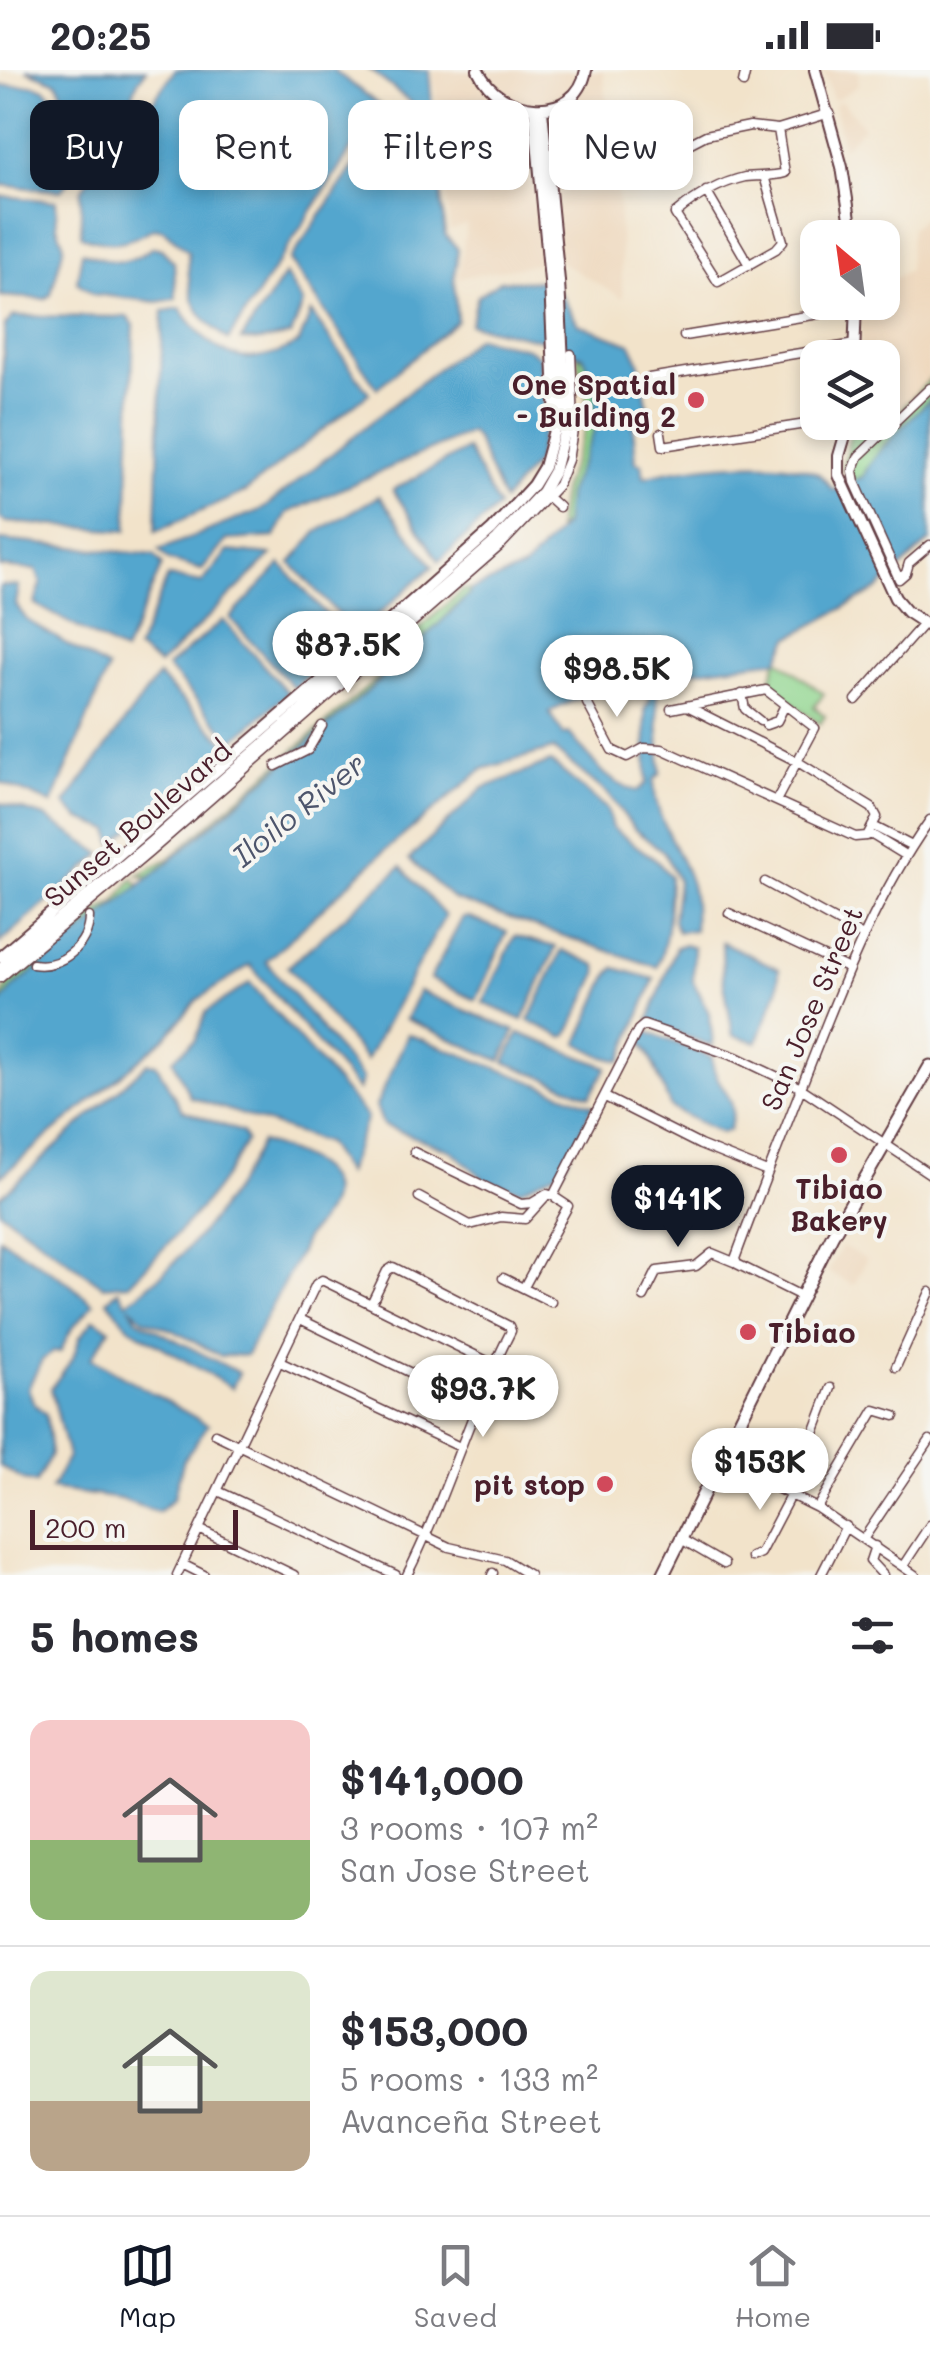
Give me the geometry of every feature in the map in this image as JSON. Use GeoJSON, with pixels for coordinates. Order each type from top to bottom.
{"type":"FeatureCollection","features":[{"type":"Feature","properties":{"kind":"main road"},"geometry":{"type":"LineString","coordinates":[[478,70],[496,94],[518,106],[543,109],[580,86],[586,70]]}},
{"type":"Feature","properties":{"kind":"main road"},"geometry":{"type":"LineString","coordinates":[[815,70],[830,112],[850,220]]}},
{"type":"Feature","properties":{"kind":"main road","name":"Sunset Boulevard"},"geometry":{"type":"LineString","coordinates":[[0,957],[497,540],[542,492],[554,471],[566,425],[543,109]]}},
{"type":"Feature","properties":{"kind":"main road"},"geometry":{"type":"LineString","coordinates":[[844,440],[840,475],[890,589],[901,607],[927,624]]}},
{"type":"Feature","properties":{"kind":"main road","name":"Sunset Boulevard"},"geometry":{"type":"LineString","coordinates":[[0,968],[279,724]]}},
{"type":"Feature","properties":{"kind":"main road"},"geometry":{"type":"LineString","coordinates":[[662,1575],[832,1236],[930,1066]]}},
{"type":"Feature","properties":{"kind":"street"},"geometry":{"type":"LineString","coordinates":[[743,83],[746,70]]}},
{"type":"Feature","properties":{"kind":"street"},"geometry":{"type":"LineString","coordinates":[[693,142],[750,126],[778,129],[830,112]]}},
{"type":"Feature","properties":{"kind":"street"},"geometry":{"type":"LineString","coordinates":[[764,176],[784,241],[718,282],[676,216],[706,191],[744,178],[785,172],[778,129]]}},
{"type":"Feature","properties":{"kind":"street"},"geometry":{"type":"LineString","coordinates":[[706,191],[749,264]]}},
{"type":"Feature","properties":{"kind":"street"},"geometry":{"type":"LineString","coordinates":[[684,336],[800,315]]}},
{"type":"Feature","properties":{"kind":"street"},"geometry":{"type":"LineString","coordinates":[[0,978],[500,546],[558,485],[574,424],[563,354]]}},
{"type":"Feature","properties":{"kind":"street"},"geometry":{"type":"LineString","coordinates":[[650,378],[800,354]]}},
{"type":"Feature","properties":{"kind":"street"},"geometry":{"type":"LineString","coordinates":[[900,420],[930,388]]}},
{"type":"Feature","properties":{"kind":"street"},"geometry":{"type":"LineString","coordinates":[[661,433],[663,446],[800,425]]}},
{"type":"Feature","properties":{"kind":"street"},"geometry":{"type":"LineString","coordinates":[[878,440],[856,460],[855,482],[898,576],[906,573],[909,563],[930,545]]}},
{"type":"Feature","properties":{"kind":"street"},"geometry":{"type":"LineString","coordinates":[[547,496],[560,508]]}},
{"type":"Feature","properties":{"kind":"street"},"geometry":{"type":"LineString","coordinates":[[856,700],[927,624]]}},
{"type":"Feature","properties":{"kind":"street"},"geometry":{"type":"LineString","coordinates":[[672,708],[766,690],[815,728],[776,801]]}},
{"type":"Feature","properties":{"kind":"street"},"geometry":{"type":"LineString","coordinates":[[742,694],[745,709],[763,723],[777,721],[785,705]]}},
{"type":"Feature","properties":{"kind":"street"},"geometry":{"type":"LineString","coordinates":[[586,704],[612,750],[626,758],[644,748],[662,749],[855,838],[871,829],[877,817],[872,808],[798,762],[689,707]]}},
{"type":"Feature","properties":{"kind":"street"},"geometry":{"type":"LineString","coordinates":[[276,766],[308,750],[322,726]]}},
{"type":"Feature","properties":{"kind":"street","name":"San Jose Street"},"geometry":{"type":"LineString","coordinates":[[734,1262],[863,936],[906,855],[930,820]]}},
{"type":"Feature","properties":{"kind":"street"},"geometry":{"type":"LineString","coordinates":[[871,829],[912,846]]}},
{"type":"Feature","properties":{"kind":"street"},"geometry":{"type":"LineString","coordinates":[[871,829],[906,855]]}},
{"type":"Feature","properties":{"kind":"street"},"geometry":{"type":"LineString","coordinates":[[765,882],[863,936]]}},
{"type":"Feature","properties":{"kind":"street"},"geometry":{"type":"LineString","coordinates":[[729,913],[849,969]]}},
{"type":"Feature","properties":{"kind":"street"},"geometry":{"type":"LineString","coordinates":[[32,964],[49,964],[69,955],[85,939],[89,917]]}},
{"type":"Feature","properties":{"kind":"street"},"geometry":{"type":"LineString","coordinates":[[419,1197],[470,1225],[501,1217],[525,1219],[550,1195],[644,1025],[736,1057],[801,1088],[930,1174]]}},
{"type":"Feature","properties":{"kind":"street"},"geometry":{"type":"LineString","coordinates":[[605,1097],[700,1145],[767,1172]]}},
{"type":"Feature","properties":{"kind":"street"},"geometry":{"type":"LineString","coordinates":[[414,1152],[520,1204],[550,1195]]}},
{"type":"Feature","properties":{"kind":"street"},"geometry":{"type":"LineString","coordinates":[[524,1287],[568,1206],[550,1195]]}},
{"type":"Feature","properties":{"kind":"street"},"geometry":{"type":"LineString","coordinates":[[644,1297],[657,1271],[696,1266],[712,1253],[804,1297]]}},
{"type":"Feature","properties":{"kind":"street"},"geometry":{"type":"LineString","coordinates":[[371,1304],[387,1271],[393,1267],[509,1326],[510,1331],[427,1536],[407,1575]]}},
{"type":"Feature","properties":{"kind":"street"},"geometry":{"type":"LineString","coordinates":[[503,1278],[551,1302]]}},
{"type":"Feature","properties":{"kind":"street"},"geometry":{"type":"LineString","coordinates":[[177,1575],[316,1284],[322,1280],[494,1364]]}},
{"type":"Feature","properties":{"kind":"street"},"geometry":{"type":"LineString","coordinates":[[896,1367],[930,1292]]}},
{"type":"Feature","properties":{"kind":"street"},"geometry":{"type":"LineString","coordinates":[[300,1319],[477,1405]]}},
{"type":"Feature","properties":{"kind":"street"},"geometry":{"type":"LineString","coordinates":[[280,1362],[460,1447]]}},
{"type":"Feature","properties":{"kind":"street"},"geometry":{"type":"LineString","coordinates":[[751,1557],[760,1553],[791,1494],[831,1388]]}},
{"type":"Feature","properties":{"kind":"street"},"geometry":{"type":"LineString","coordinates":[[816,1508],[875,1410],[896,1416]]}},
{"type":"Feature","properties":{"kind":"street"},"geometry":{"type":"LineString","coordinates":[[216,1434],[449,1547],[505,1560],[529,1575]]}},
{"type":"Feature","properties":{"kind":"street"},"geometry":{"type":"LineString","coordinates":[[864,1538],[930,1440]]}},
{"type":"Feature","properties":{"kind":"street"},"geometry":{"type":"LineString","coordinates":[[720,1460],[816,1508],[915,1575]]}},
{"type":"Feature","properties":{"kind":"street"},"geometry":{"type":"LineString","coordinates":[[218,1490],[396,1575]]}},
{"type":"Feature","properties":{"kind":"street"},"geometry":{"type":"LineString","coordinates":[[903,1566],[930,1524]]}},
{"type":"Feature","properties":{"kind":"street"},"geometry":{"type":"LineString","coordinates":[[821,1575],[846,1526]]}},
{"type":"Feature","properties":{"kind":"street"},"geometry":{"type":"LineString","coordinates":[[199,1529],[294,1575]]}},
{"type":"Feature","properties":{"kind":"street"},"geometry":{"type":"LineString","coordinates":[[681,1539],[724,1564]]}},
{"type":"Feature","properties":{"kind":"street"},"geometry":{"type":"LineString","coordinates":[[875,1546],[870,1561],[882,1575]]}},
{"type":"Feature","properties":{"kind":"street"},"geometry":{"type":"LineString","coordinates":[[182,1564],[204,1575]]}},
{"type":"Feature","properties":{"kind":"shaded area"},"geometry":{"type":"Polygon","coordinates":[[[433,70],[603,70],[607,100],[549,100],[549,190],[618,190],[623,298],[557,260],[458,278],[467,224],[450,231],[446,190],[529,190],[529,100],[436,100],[433,70]]]}},
{"type":"Feature","properties":{"kind":"shaded area"},"geometry":{"type":"Polygon","coordinates":[[[824,70],[859,70],[858,86],[833,101],[824,70]]]}},
{"type":"Feature","properties":{"kind":"shaded area"},"geometry":{"type":"Polygon","coordinates":[[[842,101],[864,127],[843,148],[834,103],[842,101]]]}},
{"type":"Feature","properties":{"kind":"shaded area"},"geometry":{"type":"Polygon","coordinates":[[[930,212],[930,379],[900,412],[900,340],[861,340],[861,320],[900,320],[900,275],[908,270],[911,228],[930,212]]]}},
{"type":"Feature","properties":{"kind":"shaded area"},"geometry":{"type":"Polygon","coordinates":[[[842,1246],[867,1259],[854,1285],[828,1272],[842,1246]]]}},
{"type":"Feature","properties":{"kind":"green space"},"geometry":{"type":"Polygon","coordinates":[[[577,354],[591,367],[598,385],[598,408],[579,485],[564,525],[557,529],[562,491],[584,433],[587,398],[577,354]]]}},
{"type":"Feature","properties":{"kind":"green space"},"geometry":{"type":"Polygon","coordinates":[[[930,379],[930,409],[904,424],[900,433],[900,411],[930,379]]]}},
{"type":"Feature","properties":{"kind":"green space"},"geometry":{"type":"Polygon","coordinates":[[[849,440],[897,440],[879,479],[850,484],[843,466],[849,440]]]}},
{"type":"Feature","properties":{"kind":"green space"},"geometry":{"type":"Polygon","coordinates":[[[876,577],[882,585],[878,589],[789,638],[778,659],[824,694],[814,707],[825,716],[820,724],[769,685],[777,660],[754,661],[876,577]]]}},
{"type":"Feature","properties":{"kind":"green space"},"geometry":{"type":"Polygon","coordinates":[[[463,590],[471,590],[450,611],[440,631],[160,870],[147,877],[138,875],[170,858],[381,675],[393,652],[463,590]]]}},
{"type":"Feature","properties":{"kind":"green space"},"geometry":{"type":"Polygon","coordinates":[[[133,879],[138,891],[26,985],[18,983],[0,1014],[0,998],[10,983],[89,917],[114,903],[133,879]]]}},
{"type":"Feature","properties":{"kind":"water"},"geometry":{"type":"Polygon","coordinates":[[[26,70],[146,70],[131,100],[65,100],[57,82],[26,70]]]}},
{"type":"Feature","properties":{"kind":"water"},"geometry":{"type":"Polygon","coordinates":[[[175,70],[333,70],[373,100],[348,100],[348,154],[328,185],[328,100],[179,100],[179,190],[325,190],[228,340],[199,311],[191,292],[188,251],[164,230],[154,228],[118,242],[81,236],[82,190],[159,190],[159,100],[154,100],[175,70]]]}},
{"type":"Feature","properties":{"kind":"water"},"geometry":{"type":"Polygon","coordinates":[[[370,70],[429,70],[431,100],[408,100],[370,70]]]}},
{"type":"Feature","properties":{"kind":"water"},"geometry":{"type":"Polygon","coordinates":[[[34,85],[53,97],[30,100],[30,188],[0,185],[0,86],[34,85]]]}},
{"type":"Feature","properties":{"kind":"water"},"geometry":{"type":"Polygon","coordinates":[[[348,174],[348,190],[440,190],[445,235],[458,249],[454,281],[457,321],[377,388],[290,260],[348,174]]]}},
{"type":"Feature","properties":{"kind":"water"},"geometry":{"type":"Polygon","coordinates":[[[0,196],[56,201],[57,226],[64,245],[51,294],[46,299],[0,296],[0,196]]]}},
{"type":"Feature","properties":{"kind":"water"},"geometry":{"type":"Polygon","coordinates":[[[153,247],[161,249],[174,262],[176,299],[157,302],[93,294],[77,282],[82,252],[119,262],[153,247]]]}},
{"type":"Feature","properties":{"kind":"water"},"geometry":{"type":"Polygon","coordinates":[[[285,274],[303,304],[291,335],[241,340],[285,274]]]}},
{"type":"Feature","properties":{"kind":"water","name":"Iloilo River"},"geometry":{"type":"Polygon","coordinates":[[[500,281],[541,281],[560,294],[578,324],[631,344],[639,361],[649,413],[641,414],[633,425],[636,462],[642,464],[644,477],[707,466],[780,464],[817,473],[833,490],[864,476],[883,447],[890,440],[900,440],[900,430],[930,399],[930,541],[878,589],[789,638],[778,660],[660,675],[657,694],[661,773],[654,780],[655,793],[661,818],[690,882],[694,930],[678,932],[673,921],[678,881],[664,852],[635,830],[608,794],[553,749],[483,769],[380,855],[266,961],[362,1079],[358,1090],[250,965],[197,1000],[166,1037],[0,1177],[0,1004],[14,987],[171,860],[367,692],[471,590],[524,568],[564,525],[567,494],[595,429],[595,383],[583,356],[542,340],[470,324],[478,296],[500,281]],[[648,680],[606,685],[549,712],[564,735],[569,733],[607,776],[638,791],[647,783],[645,708],[650,700],[648,680]]]}},
{"type":"Feature","properties":{"kind":"water"},"geometry":{"type":"Polygon","coordinates":[[[180,308],[217,348],[246,358],[280,352],[299,343],[311,312],[369,393],[245,492],[156,531],[163,311],[180,308]]]}},
{"type":"Feature","properties":{"kind":"water"},"geometry":{"type":"Polygon","coordinates":[[[14,316],[127,317],[134,325],[127,531],[5,522],[0,518],[5,325],[14,316]]]}},
{"type":"Feature","properties":{"kind":"water"},"geometry":{"type":"Polygon","coordinates":[[[477,337],[527,348],[540,357],[545,423],[536,462],[503,501],[470,432],[287,513],[275,537],[227,540],[202,570],[168,560],[159,550],[263,509],[477,337]]]}},
{"type":"Feature","properties":{"kind":"water"},"geometry":{"type":"Polygon","coordinates":[[[467,449],[498,507],[439,561],[393,490],[467,449]]]}},
{"type":"Feature","properties":{"kind":"water"},"geometry":{"type":"Polygon","coordinates":[[[379,496],[433,566],[356,634],[291,563],[317,532],[379,496]]]}},
{"type":"Feature","properties":{"kind":"water"},"geometry":{"type":"Polygon","coordinates":[[[0,540],[154,555],[162,565],[124,653],[35,604],[41,584],[36,570],[0,567],[0,540]]]}},
{"type":"Feature","properties":{"kind":"water"},"geometry":{"type":"Polygon","coordinates":[[[228,551],[272,555],[159,665],[137,649],[168,577],[202,583],[228,551]]]}},
{"type":"Feature","properties":{"kind":"water"},"geometry":{"type":"Polygon","coordinates":[[[281,564],[348,639],[294,688],[230,618],[281,564]]]}},
{"type":"Feature","properties":{"kind":"water"},"geometry":{"type":"Polygon","coordinates":[[[0,586],[19,586],[16,605],[27,620],[108,669],[52,804],[0,782],[0,586]]]}},
{"type":"Feature","properties":{"kind":"water"},"geometry":{"type":"Polygon","coordinates":[[[223,620],[288,693],[233,741],[167,667],[223,620]]]}},
{"type":"Feature","properties":{"kind":"water"},"geometry":{"type":"Polygon","coordinates":[[[158,676],[228,745],[113,844],[110,830],[80,819],[65,804],[158,676]]]}},
{"type":"Feature","properties":{"kind":"water"},"geometry":{"type":"Polygon","coordinates":[[[551,762],[607,809],[612,828],[657,861],[670,876],[666,934],[657,967],[453,899],[409,859],[483,788],[551,762]]]}},
{"type":"Feature","properties":{"kind":"water"},"geometry":{"type":"Polygon","coordinates":[[[0,803],[45,817],[102,854],[0,943],[0,803]]]}},
{"type":"Feature","properties":{"kind":"water"},"geometry":{"type":"Polygon","coordinates":[[[401,867],[445,916],[366,1060],[288,967],[401,867]]]}},
{"type":"Feature","properties":{"kind":"water"},"geometry":{"type":"Polygon","coordinates":[[[467,917],[507,932],[476,1000],[430,979],[462,919],[467,917]]]}},
{"type":"Feature","properties":{"kind":"water"},"geometry":{"type":"Polygon","coordinates":[[[515,936],[556,947],[523,1020],[483,1003],[515,936]]]}},
{"type":"Feature","properties":{"kind":"water"},"geometry":{"type":"Polygon","coordinates":[[[722,942],[779,969],[778,990],[757,1042],[733,1035],[723,977],[722,942]]]}},
{"type":"Feature","properties":{"kind":"water"},"geometry":{"type":"Polygon","coordinates":[[[676,947],[694,947],[693,981],[710,1015],[713,1046],[653,1025],[649,1020],[676,947]]]}},
{"type":"Feature","properties":{"kind":"water"},"geometry":{"type":"Polygon","coordinates":[[[562,950],[597,965],[598,973],[568,1035],[563,1037],[529,1021],[562,950]]]}},
{"type":"Feature","properties":{"kind":"water"},"geometry":{"type":"Polygon","coordinates":[[[615,968],[654,979],[621,1061],[578,1043],[615,968]]]}},
{"type":"Feature","properties":{"kind":"water"},"geometry":{"type":"Polygon","coordinates":[[[250,983],[367,1117],[346,1174],[326,1143],[190,1097],[173,1059],[196,1039],[206,1012],[250,983]]]}},
{"type":"Feature","properties":{"kind":"water"},"geometry":{"type":"Polygon","coordinates":[[[419,991],[515,1031],[501,1061],[406,1019],[419,991]]]}},
{"type":"Feature","properties":{"kind":"water"},"geometry":{"type":"Polygon","coordinates":[[[645,1031],[712,1057],[716,1076],[732,1107],[729,1130],[721,1133],[671,1108],[639,1038],[645,1031]]]}},
{"type":"Feature","properties":{"kind":"water"},"geometry":{"type":"Polygon","coordinates":[[[519,1033],[607,1067],[590,1096],[505,1062],[519,1033]]]}},
{"type":"Feature","properties":{"kind":"water"},"geometry":{"type":"Polygon","coordinates":[[[408,1034],[593,1105],[563,1169],[520,1190],[485,1180],[452,1151],[383,1125],[376,1106],[408,1034]]]}},
{"type":"Feature","properties":{"kind":"water"},"geometry":{"type":"Polygon","coordinates":[[[148,1063],[156,1064],[182,1110],[242,1132],[246,1141],[208,1199],[129,1284],[103,1286],[0,1211],[0,1197],[148,1063]]]}},
{"type":"Feature","properties":{"kind":"water"},"geometry":{"type":"Polygon","coordinates":[[[261,1142],[317,1166],[331,1188],[322,1218],[306,1239],[246,1355],[221,1356],[143,1319],[129,1306],[138,1320],[239,1373],[232,1388],[130,1328],[107,1300],[119,1290],[127,1303],[186,1250],[220,1209],[261,1142]]]}},
{"type":"Feature","properties":{"kind":"water"},"geometry":{"type":"Polygon","coordinates":[[[0,1238],[94,1304],[72,1328],[60,1352],[42,1360],[28,1388],[34,1404],[46,1414],[51,1454],[36,1483],[0,1466],[0,1238]]]}},
{"type":"Feature","properties":{"kind":"water"},"geometry":{"type":"Polygon","coordinates":[[[94,1319],[110,1329],[91,1358],[208,1425],[184,1459],[173,1499],[158,1512],[120,1499],[51,1489],[68,1457],[51,1388],[94,1319]]]}},
{"type":"Feature","properties":{"kind":"place","name":"One Spatial - Building 2"},"geometry":{"type":"Point","coordinates":[696,400]}},
{"type":"Feature","properties":{"kind":"place","name":"Tibiao Bakery"},"geometry":{"type":"Point","coordinates":[839,1155]}},
{"type":"Feature","properties":{"kind":"place","name":"Tibiao"},"geometry":{"type":"Point","coordinates":[748,1332]}},
{"type":"Feature","properties":{"kind":"place","name":"pit stop"},"geometry":{"type":"Point","coordinates":[605,1484]}}]}
